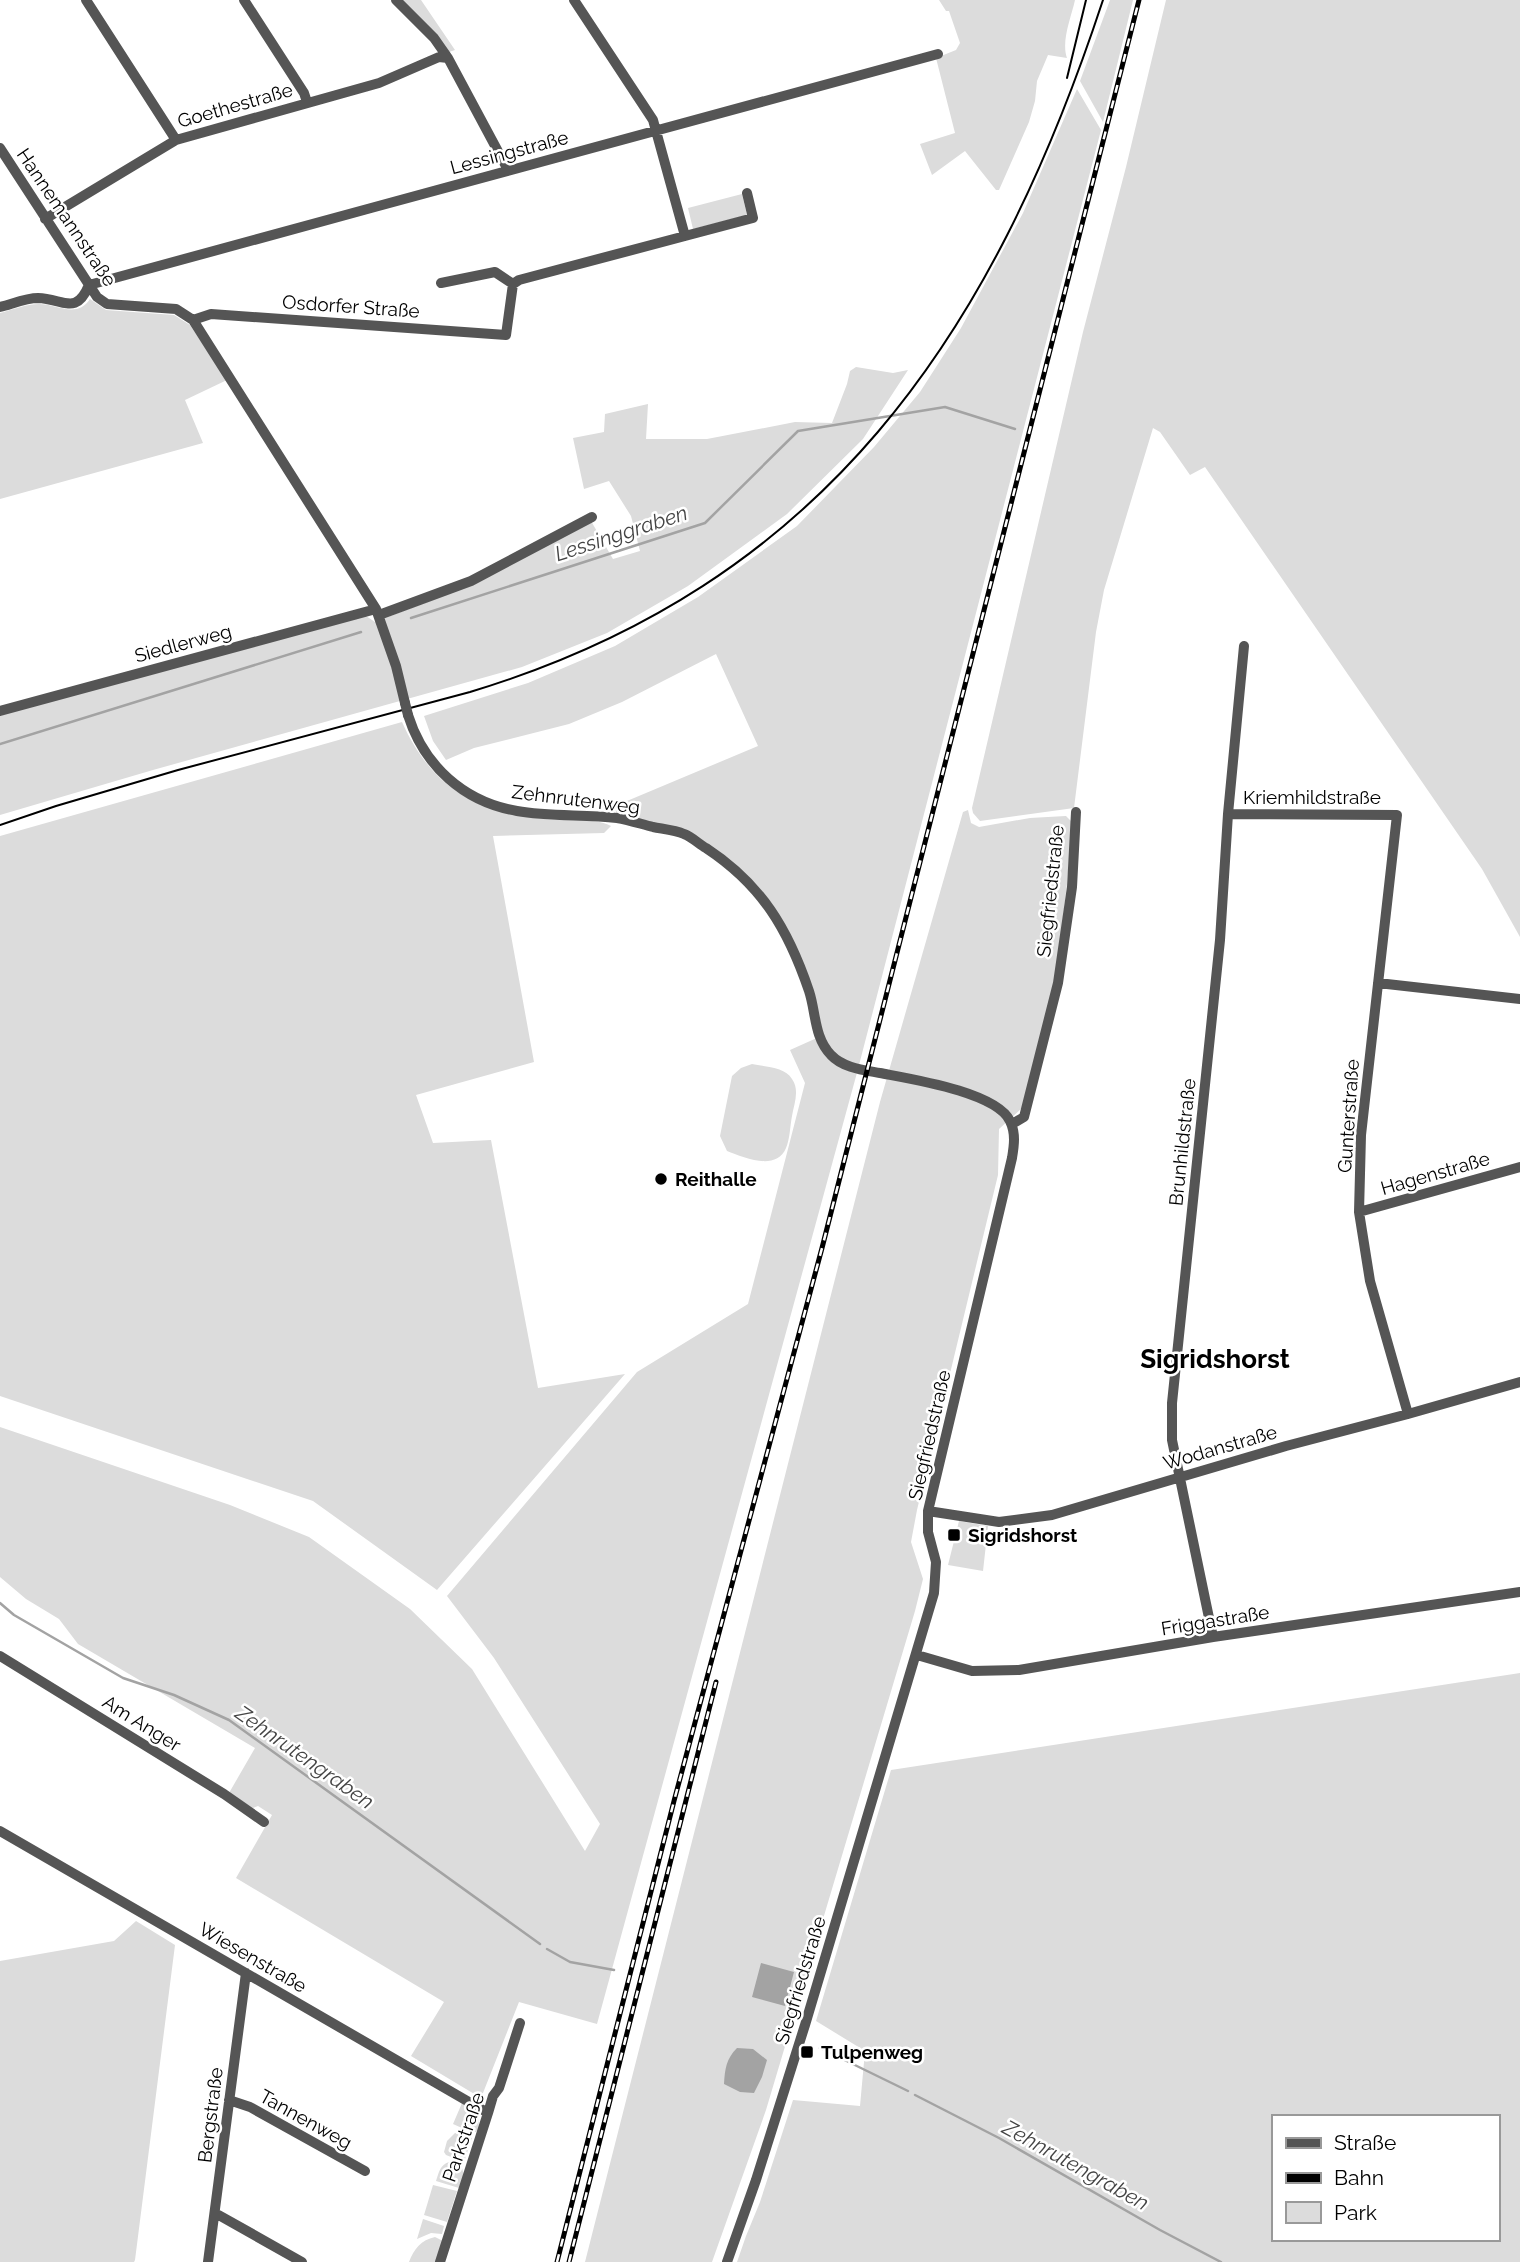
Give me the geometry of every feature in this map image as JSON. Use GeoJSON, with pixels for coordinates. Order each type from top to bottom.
{"type":"FeatureCollection","features":[{"type":"Feature","properties":{"kind":"street"},"geometry":{"type":"LineString","coordinates":[[86,0],[176,140]]}},
{"type":"Feature","properties":{"kind":"street"},"geometry":{"type":"LineString","coordinates":[[244,0],[304,93],[307,102]]}},
{"type":"Feature","properties":{"kind":"street"},"geometry":{"type":"LineString","coordinates":[[396,0],[434,38],[448,58],[508,170]]}},
{"type":"Feature","properties":{"kind":"street"},"geometry":{"type":"LineString","coordinates":[[574,0],[653,120],[685,236]]}},
{"type":"Feature","properties":{"kind":"street","name":"Lessingstraße"},"geometry":{"type":"LineString","coordinates":[[89,285],[938,54]]}},
{"type":"Feature","properties":{"kind":"street","name":"Goethestraße"},"geometry":{"type":"LineString","coordinates":[[45,219],[176,140],[379,83],[439,57],[448,58]]}},
{"type":"Feature","properties":{"kind":"street","name":"Hannemannstraße"},"geometry":{"type":"LineString","coordinates":[[0,148],[97,296],[107,304],[176,309],[193,320]]}},
{"type":"Feature","properties":{"kind":"street"},"geometry":{"type":"LineString","coordinates":[[441,283],[495,272],[513,284],[547,272],[753,218],[747,193]]}},
{"type":"Feature","properties":{"kind":"street","name":"Osdorfer Straße"},"geometry":{"type":"LineString","coordinates":[[193,320],[211,314],[506,335],[513,284]]}},
{"type":"Feature","properties":{"kind":"street"},"geometry":{"type":"LineString","coordinates":[[0,307],[38,298],[72,304],[84,298],[89,285]]}},
{"type":"Feature","properties":{"kind":"street","name":"Zehnrutenweg"},"geometry":{"type":"LineString","coordinates":[[193,320],[377,612],[396,666],[416,739],[437,768],[467,793],[483,801],[519,811],[617,818],[685,834],[728,863],[764,899],[791,943],[810,994],[819,1037],[832,1056],[859,1069],[984,1099],[999,1107],[1012,1124]]}},
{"type":"Feature","properties":{"kind":"street","name":"Siedlerweg"},"geometry":{"type":"LineString","coordinates":[[0,711],[377,612],[471,581],[592,517]]}},
{"type":"Feature","properties":{"kind":"street","name":"Brunhildstraße"},"geometry":{"type":"LineString","coordinates":[[1213,1637],[1172,1440],[1172,1403],[1220,940],[1228,814],[1244,646]]}},
{"type":"Feature","properties":{"kind":"street","name":"Siegfriedstraße"},"geometry":{"type":"LineString","coordinates":[[727,2262],[781,2101],[934,1593],[936,1562],[928,1532],[928,1511],[1012,1158],[1015,1140],[1012,1124],[1024,1117],[1058,983],[1072,887],[1076,812]]}},
{"type":"Feature","properties":{"kind":"street","name":"Kriemhildstraße"},"geometry":{"type":"LineString","coordinates":[[1228,814],[1397,815]]}},
{"type":"Feature","properties":{"kind":"street","name":"Gunterstraße"},"geometry":{"type":"LineString","coordinates":[[1397,815],[1361,1135],[1359,1212],[1370,1281],[1408,1414]]}},
{"type":"Feature","properties":{"kind":"street"},"geometry":{"type":"LineString","coordinates":[[1378,983],[1520,999]]}},
{"type":"Feature","properties":{"kind":"street","name":"Hagenstraße"},"geometry":{"type":"LineString","coordinates":[[1359,1212],[1520,1167]]}},
{"type":"Feature","properties":{"kind":"street","name":"Wodanstraße"},"geometry":{"type":"LineString","coordinates":[[928,1511],[999,1522],[1052,1515],[1286,1446],[1520,1382]]}},
{"type":"Feature","properties":{"kind":"street","name":"Friggastraße"},"geometry":{"type":"LineString","coordinates":[[917,1655],[972,1671],[1018,1670],[1213,1637],[1520,1592]]}},
{"type":"Feature","properties":{"kind":"street","name":"Am Anger"},"geometry":{"type":"LineString","coordinates":[[0,1656],[213,1787],[264,1822]]}},
{"type":"Feature","properties":{"kind":"street","name":"Wiesenstraße"},"geometry":{"type":"LineString","coordinates":[[0,1831],[488,2113]]}},
{"type":"Feature","properties":{"kind":"street","name":"Bergstraße"},"geometry":{"type":"LineString","coordinates":[[208,2262],[246,1973]]}},
{"type":"Feature","properties":{"kind":"street","name":"Parkstraße"},"geometry":{"type":"LineString","coordinates":[[440,2262],[493,2096],[499,2088],[520,2023]]}},
{"type":"Feature","properties":{"kind":"street","name":"Tannenweg"},"geometry":{"type":"LineString","coordinates":[[229,2100],[250,2107],[365,2171]]}},
{"type":"Feature","properties":{"kind":"street"},"geometry":{"type":"LineString","coordinates":[[215,2213],[302,2262]]}},
{"type":"Feature","properties":{"kind":"green space"},"geometry":{"type":"Polygon","coordinates":[[[401,0],[421,0],[455,50],[449,52],[401,0]]]}},
{"type":"Feature","properties":{"kind":"green space"},"geometry":{"type":"Polygon","coordinates":[[[939,0],[1075,0],[1066,37],[1067,58],[1048,55],[1037,81],[1029,122],[999,190],[996,190],[965,151],[932,175],[920,144],[955,133],[936,58],[956,50],[960,43],[949,11],[946,11],[939,0]]]}},
{"type":"Feature","properties":{"kind":"green space"},"geometry":{"type":"Polygon","coordinates":[[[1110,0],[1133,0],[1103,122],[1080,81],[1110,0]]]}},
{"type":"Feature","properties":{"kind":"green space"},"geometry":{"type":"Polygon","coordinates":[[[1166,0],[1520,0],[1520,937],[1482,869],[1205,467],[1190,475],[1160,432],[1153,428],[1104,590],[1096,632],[1074,808],[980,821],[973,813],[1083,332],[1166,0]]]}},
{"type":"Feature","properties":{"kind":"green space"},"geometry":{"type":"Polygon","coordinates":[[[1077,89],[1101,130],[858,1069],[597,2024],[519,2002],[481,2098],[411,2056],[444,2002],[236,1878],[272,1815],[258,1806],[253,1808],[229,1793],[255,1748],[78,1644],[59,1619],[26,1599],[0,1577],[0,1427],[230,1505],[309,1537],[410,1609],[472,1669],[585,1851],[600,1824],[494,1658],[447,1596],[637,1372],[748,1304],[805,1083],[790,1050],[819,1037],[810,994],[764,899],[685,834],[617,818],[615,806],[758,746],[716,654],[622,702],[569,724],[474,748],[446,760],[433,741],[424,716],[528,683],[615,646],[698,597],[797,526],[874,447],[920,392],[961,328],[1023,213],[1077,89]]]}},
{"type":"Feature","properties":{"kind":"green space"},"geometry":{"type":"Polygon","coordinates":[[[742,194],[747,215],[693,229],[688,208],[742,194]]]}},
{"type":"Feature","properties":{"kind":"green space"},"geometry":{"type":"Polygon","coordinates":[[[90,299],[106,310],[174,315],[190,325],[227,380],[185,400],[203,443],[0,499],[0,313],[39,304],[73,309],[85,305],[90,299]]]}},
{"type":"Feature","properties":{"kind":"green space"},"geometry":{"type":"Polygon","coordinates":[[[856,367],[893,373],[908,370],[863,439],[787,514],[688,586],[607,633],[522,667],[0,815],[0,715],[366,616],[375,622],[474,584],[591,521],[613,559],[640,551],[631,516],[609,481],[584,489],[573,438],[604,432],[605,414],[648,404],[646,439],[707,439],[795,422],[832,423],[850,371],[856,367]]]}},
{"type":"Feature","properties":{"kind":"green space"},"geometry":{"type":"Polygon","coordinates":[[[402,722],[429,767],[464,796],[484,806],[531,817],[592,821],[611,826],[604,833],[493,836],[534,1062],[416,1095],[433,1143],[491,1140],[538,1388],[625,1374],[437,1590],[313,1501],[0,1396],[0,836],[402,722]]]}},
{"type":"Feature","properties":{"kind":"green space"},"geometry":{"type":"Polygon","coordinates":[[[968,810],[971,823],[979,827],[1030,818],[1066,816],[1072,822],[1055,983],[1022,1108],[999,1129],[998,1175],[917,1510],[911,1542],[923,1579],[915,1611],[766,2110],[712,2262],[585,2262],[880,1102],[963,812],[968,810]]]}},
{"type":"Feature","properties":{"kind":"green space"},"geometry":{"type":"Polygon","coordinates":[[[752,1064],[785,1072],[796,1088],[786,1148],[781,1155],[767,1161],[750,1159],[727,1151],[720,1136],[732,1076],[741,1068],[752,1064]]]}},
{"type":"Feature","properties":{"kind":"green space"},"geometry":{"type":"Polygon","coordinates":[[[959,1521],[988,1526],[983,1571],[948,1565],[959,1521]]]}},
{"type":"Feature","properties":{"kind":"green space"},"geometry":{"type":"Polygon","coordinates":[[[1520,1673],[1520,2262],[737,2262],[760,2202],[793,2100],[860,2106],[865,2051],[816,2021],[891,1770],[1520,1673]]]}},
{"type":"Feature","properties":{"kind":"green space"},"geometry":{"type":"Polygon","coordinates":[[[136,1921],[175,1945],[135,2260],[0,2262],[0,1961],[114,1941],[136,1921]]]}},
{"type":"Feature","properties":{"kind":"green space"},"geometry":{"type":"Polygon","coordinates":[[[462,2103],[478,2115],[479,2128],[476,2132],[453,2124],[462,2103]]]}},
{"type":"Feature","properties":{"kind":"green space"},"geometry":{"type":"Polygon","coordinates":[[[455,2133],[472,2138],[464,2162],[444,2152],[447,2141],[455,2133]]]}},
{"type":"Feature","properties":{"kind":"green space"},"geometry":{"type":"Polygon","coordinates":[[[449,2162],[462,2168],[464,2175],[459,2188],[436,2181],[442,2167],[449,2162]]]}},
{"type":"Feature","properties":{"kind":"green space"},"geometry":{"type":"Polygon","coordinates":[[[433,2185],[457,2191],[447,2222],[424,2215],[433,2185]]]}},
{"type":"Feature","properties":{"kind":"green space"},"geometry":{"type":"Polygon","coordinates":[[[423,2219],[444,2226],[442,2234],[431,2233],[417,2239],[423,2219]]]}},
{"type":"Feature","properties":{"kind":"green space"},"geometry":{"type":"Polygon","coordinates":[[[435,2237],[443,2241],[436,2262],[409,2262],[419,2246],[435,2237]]]}},
{"type":"Feature","properties":{"kind":"shaded area"},"geometry":{"type":"Polygon","coordinates":[[[761,1963],[794,1972],[785,2006],[752,1997],[761,1963]]]}},
{"type":"Feature","properties":{"kind":"shaded area"},"geometry":{"type":"Polygon","coordinates":[[[737,2048],[753,2049],[767,2060],[754,2093],[740,2092],[724,2084],[727,2064],[737,2048]]]}},
{"type":"Feature","properties":{"kind":"waterway","name":"Lessinggraben"},"geometry":{"type":"LineString","coordinates":[[411,618],[705,523],[798,431],[945,407],[1015,429]]}},
{"type":"Feature","properties":{"kind":"waterway","name":"Lessinggraben"},"geometry":{"type":"LineString","coordinates":[[0,744],[361,632]]}},
{"type":"Feature","properties":{"kind":"waterway","name":"Zehnrutengraben"},"geometry":{"type":"LineString","coordinates":[[0,1603],[14,1615],[123,1678],[174,1695],[229,1720],[540,1944]]}},
{"type":"Feature","properties":{"kind":"waterway","name":"Zehnrutengraben"},"geometry":{"type":"LineString","coordinates":[[547,1949],[570,1962],[614,1970]]}},
{"type":"Feature","properties":{"kind":"waterway","name":"Zehnrutengraben"},"geometry":{"type":"LineString","coordinates":[[820,2048],[908,2091]]}},
{"type":"Feature","properties":{"kind":"waterway","name":"Zehnrutengraben"},"geometry":{"type":"LineString","coordinates":[[915,2095],[999,2138],[1221,2262]]}},
{"type":"Feature","properties":{"kind":"tram line"},"geometry":{"type":"LineString","coordinates":[[1067,78],[1086,0]]}},
{"type":"Feature","properties":{"kind":"tram line"},"geometry":{"type":"LineString","coordinates":[[0,825],[178,770],[470,692],[594,645],[703,586],[797,515],[878,432],[947,339],[1007,235],[1058,122],[1103,0]]}},
{"type":"Feature","properties":{"kind":"railway"},"geometry":{"type":"LineString","coordinates":[[557,2262],[674,1801],[822,1248],[1139,0]]}},
{"type":"Feature","properties":{"kind":"railway"},"geometry":{"type":"LineString","coordinates":[[569,2262],[716,1682]]}},
{"type":"Feature","properties":{"kind":"place","name":"Reithalle"},"geometry":{"type":"Point","coordinates":[661,1179]}},
{"type":"Feature","properties":{"kind":"place","name":"Sigridshorst"},"geometry":{"type":"Point","coordinates":[954,1535]}},
{"type":"Feature","properties":{"kind":"place","name":"Tulpenweg"},"geometry":{"type":"Point","coordinates":[807,2052]}},
{"type":"Feature","properties":{"kind":"district","name":"Sigridshorst"},"geometry":{"type":"Point","coordinates":[1215,1359]}}]}
